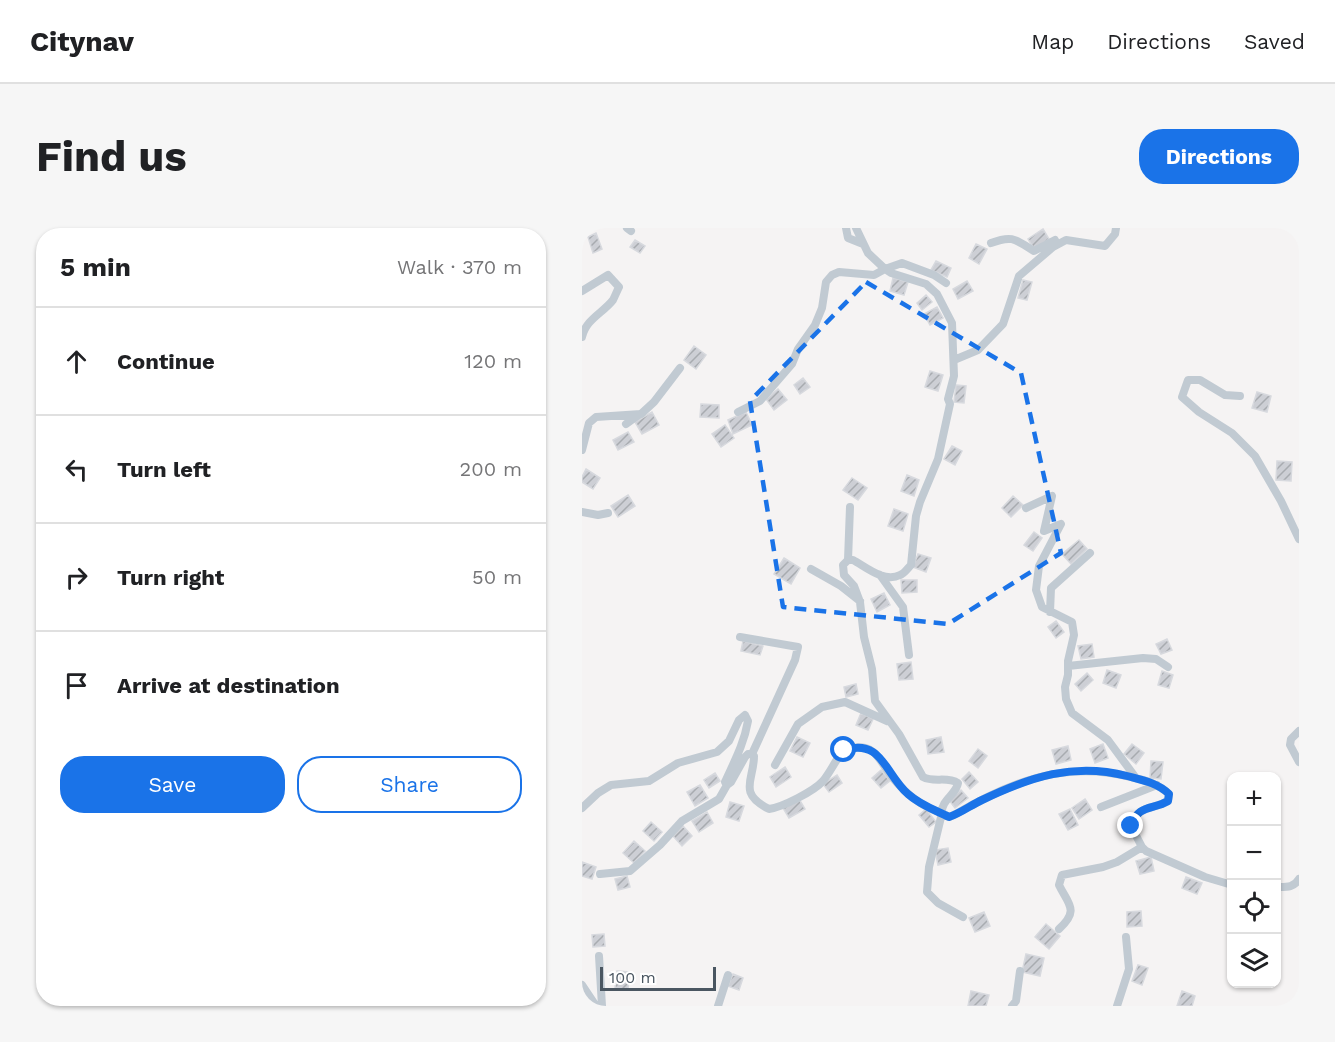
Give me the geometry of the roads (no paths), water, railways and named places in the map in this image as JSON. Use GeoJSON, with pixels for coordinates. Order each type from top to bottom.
{"type":"FeatureCollection","features":[{"type":"Feature","properties":{"kind":"street"},"geometry":{"type":"LineString","coordinates":[[846,228],[848,238],[863,244]]}},
{"type":"Feature","properties":{"kind":"street"},"geometry":{"type":"LineString","coordinates":[[848,560],[853,560],[880,575],[890,577],[901,575],[911,565],[916,516],[938,459],[954,376],[952,323],[937,294],[926,284],[891,273],[868,253],[856,228]]}},
{"type":"Feature","properties":{"kind":"street"},"geometry":{"type":"LineString","coordinates":[[954,360],[978,350],[1003,324],[1019,276],[1053,247],[1066,240],[1105,246],[1116,228]]}},
{"type":"Feature","properties":{"kind":"street"},"geometry":{"type":"LineString","coordinates":[[991,243],[1007,237],[1034,251],[1063,236],[1080,242]]}},
{"type":"Feature","properties":{"kind":"street"},"geometry":{"type":"LineString","coordinates":[[738,412],[760,401],[792,364],[798,349],[815,325],[822,308],[826,282],[832,274],[839,272],[874,275],[885,268],[902,263],[933,275],[946,283]]}},
{"type":"Feature","properties":{"kind":"street"},"geometry":{"type":"LineString","coordinates":[[582,291],[608,275],[620,287],[612,301],[595,316],[582,337]]}},
{"type":"Feature","properties":{"kind":"street"},"geometry":{"type":"LineString","coordinates":[[626,424],[654,402],[680,368]]}},
{"type":"Feature","properties":{"kind":"street"},"geometry":{"type":"LineString","coordinates":[[1240,396],[1225,395],[1200,380],[1188,380],[1182,397],[1199,412],[1232,433],[1255,456],[1281,501],[1299,539]]}},
{"type":"Feature","properties":{"kind":"street"},"geometry":{"type":"LineString","coordinates":[[582,450],[589,423],[596,417],[641,414]]}},
{"type":"Feature","properties":{"kind":"street"},"geometry":{"type":"LineString","coordinates":[[1026,508],[1052,496],[1044,531],[1061,524],[1040,567],[1036,590],[1042,607],[1072,622],[1074,635],[1065,687],[1066,699],[1072,713],[1108,740],[1136,778]]}},
{"type":"Feature","properties":{"kind":"street"},"geometry":{"type":"LineString","coordinates":[[850,507],[848,560],[843,565],[843,570],[844,575],[854,586],[860,602],[864,637],[872,669],[875,701],[899,734],[922,777],[928,780],[953,780],[958,783],[957,789],[944,803],[929,867],[927,892],[938,903],[963,917]]}},
{"type":"Feature","properties":{"kind":"street"},"geometry":{"type":"LineString","coordinates":[[582,512],[598,515],[608,513]]}},
{"type":"Feature","properties":{"kind":"street"},"geometry":{"type":"LineString","coordinates":[[1050,612],[1051,588],[1090,553]]}},
{"type":"Feature","properties":{"kind":"street"},"geometry":{"type":"LineString","coordinates":[[811,569],[841,586],[860,602]]}},
{"type":"Feature","properties":{"kind":"street"},"geometry":{"type":"LineString","coordinates":[[880,575],[903,607],[909,655]]}},
{"type":"Feature","properties":{"kind":"street"},"geometry":{"type":"LineString","coordinates":[[600,873],[630,871],[660,845],[682,821],[719,799],[745,757],[752,754],[795,660],[798,647],[740,637]]}},
{"type":"Feature","properties":{"kind":"street"},"geometry":{"type":"LineString","coordinates":[[1068,666],[1143,658],[1156,659],[1168,667]]}},
{"type":"Feature","properties":{"kind":"street"},"geometry":{"type":"LineString","coordinates":[[775,765],[798,724],[822,707],[845,702],[890,722]]}},
{"type":"Feature","properties":{"kind":"street"},"geometry":{"type":"LineString","coordinates":[[582,808],[598,793],[611,785],[648,781],[678,763],[717,752],[729,741],[739,720],[745,715],[748,721],[747,730],[739,756],[725,782],[727,785]]}},
{"type":"Feature","properties":{"kind":"street"},"geometry":{"type":"LineString","coordinates":[[1299,731],[1291,739],[1290,745],[1299,762]]}},
{"type":"Feature","properties":{"kind":"street"},"geometry":{"type":"LineString","coordinates":[[752,754],[754,761],[750,776],[750,790],[755,800],[769,809],[776,808],[802,795],[822,782],[844,750],[853,747],[863,747],[877,753],[907,793],[927,807],[949,817],[1014,785],[1060,771],[1095,770],[1136,778],[1157,785],[1164,789],[1170,797],[1163,804],[1145,809],[1133,821],[1131,826],[1142,847],[1146,851],[1205,877],[1227,884]]}},
{"type":"Feature","properties":{"kind":"street"},"geometry":{"type":"LineString","coordinates":[[1101,807],[1157,785]]}},
{"type":"Feature","properties":{"kind":"street"},"geometry":{"type":"LineString","coordinates":[[1059,929],[1072,909],[1070,901],[1059,885],[1062,875],[1118,862],[1142,847]]}},
{"type":"Feature","properties":{"kind":"street"},"geometry":{"type":"LineString","coordinates":[[1281,887],[1296,884],[1299,879]]}},
{"type":"Feature","properties":{"kind":"street"},"geometry":{"type":"LineString","coordinates":[[1117,1006],[1129,969],[1126,937]]}},
{"type":"Feature","properties":{"kind":"street"},"geometry":{"type":"LineString","coordinates":[[599,956],[602,1006]]}},
{"type":"Feature","properties":{"kind":"street"},"geometry":{"type":"LineString","coordinates":[[1012,1006],[1016,1001],[1020,971]]}},
{"type":"Feature","properties":{"kind":"street"},"geometry":{"type":"LineString","coordinates":[[718,1006],[728,975]]}},
{"type":"Feature","properties":{"kind":"street"},"geometry":{"type":"LineString","coordinates":[[582,985],[596,1006]]}}]}
